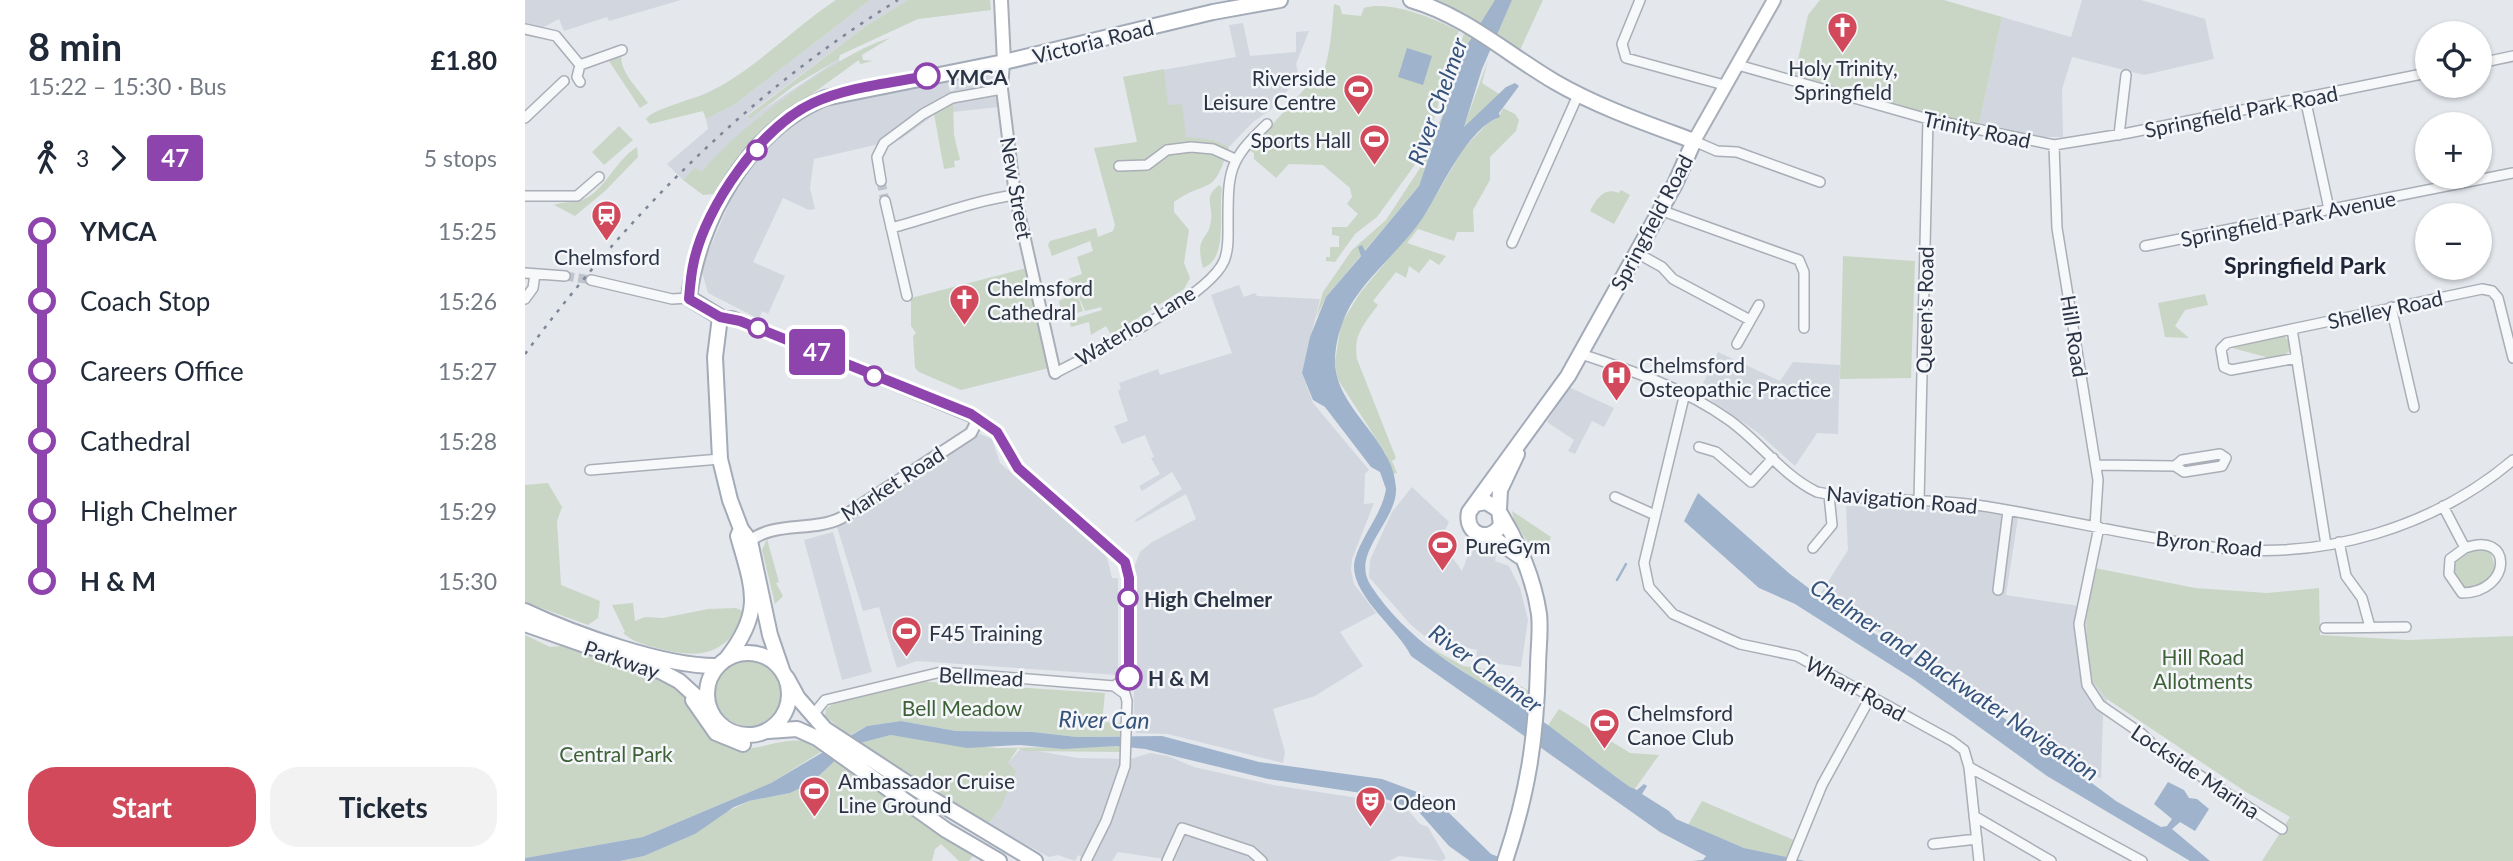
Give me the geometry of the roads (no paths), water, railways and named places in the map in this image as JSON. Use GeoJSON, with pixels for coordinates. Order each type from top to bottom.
{"type":"FeatureCollection","features":[{"type":"Feature","properties":{"kind":"main road","name":"New Street"},"geometry":{"type":"LineString","coordinates":[[1000,0],[1004,62]]}},
{"type":"Feature","properties":{"kind":"main road","name":"Victoria Road"},"geometry":{"type":"LineString","coordinates":[[689,299],[694,261],[718,203],[753,154],[790,118],[811,104],[838,94],[1004,62],[1213,12],[1278,0]]}},
{"type":"Feature","properties":{"kind":"main road"},"geometry":{"type":"LineString","coordinates":[[1411,0],[1470,25],[1578,95],[1694,141]]}},
{"type":"Feature","properties":{"kind":"main road","name":"Springfield Road"},"geometry":{"type":"LineString","coordinates":[[1500,512],[1500,490],[1524,440],[1581,354],[1660,210],[1724,85],[1774,0]]}},
{"type":"Feature","properties":{"kind":"main road"},"geometry":{"type":"LineString","coordinates":[[689,299],[720,317],[715,357],[720,459],[746,535],[770,635],[790,698],[776,725],[768,731]]}},
{"type":"Feature","properties":{"kind":"main road","name":"Springfield Road"},"geometry":{"type":"LineString","coordinates":[[1475,504],[1499,467],[1524,440]]}},
{"type":"Feature","properties":{"kind":"main road"},"geometry":{"type":"LineString","coordinates":[[1505,861],[1529,778],[1535,734],[1539,615],[1516,541],[1500,512],[1486,502],[1475,504],[1467,518],[1470,528],[1478,535],[1489,536],[1521,558]]}},
{"type":"Feature","properties":{"kind":"main road"},"geometry":{"type":"LineString","coordinates":[[1489,536],[1501,525],[1500,512]]}},
{"type":"Feature","properties":{"kind":"main road"},"geometry":{"type":"LineString","coordinates":[[746,535],[738,536],[752,591],[753,615],[743,637],[708,687],[710,709],[716,720],[735,733],[746,735],[797,729],[821,733]]}},
{"type":"Feature","properties":{"kind":"main road","name":"Parkway"},"geometry":{"type":"LineString","coordinates":[[525,611],[658,658],[697,666],[723,662]]}},
{"type":"Feature","properties":{"kind":"main road","name":"Parkway"},"geometry":{"type":"LineString","coordinates":[[525,624],[662,672],[710,709]]}},
{"type":"Feature","properties":{"kind":"main road"},"geometry":{"type":"LineString","coordinates":[[723,662],[750,653],[762,655],[784,674],[821,733],[855,756],[1030,859]]}},
{"type":"Feature","properties":{"kind":"main road"},"geometry":{"type":"LineString","coordinates":[[688,691],[707,724],[724,739],[754,744],[795,733],[821,733]]}},
{"type":"Feature","properties":{"kind":"main road"},"geometry":{"type":"LineString","coordinates":[[855,756],[946,830],[999,861]]}},
{"type":"Feature","properties":{"kind":"street"},"geometry":{"type":"LineString","coordinates":[[1640,0],[1621,49],[1632,61],[1724,85]]}},
{"type":"Feature","properties":{"kind":"street"},"geometry":{"type":"LineString","coordinates":[[525,29],[556,36],[580,65]]}},
{"type":"Feature","properties":{"kind":"street"},"geometry":{"type":"LineString","coordinates":[[580,65],[622,50]]}},
{"type":"Feature","properties":{"kind":"street"},"geometry":{"type":"LineString","coordinates":[[2492,60],[2513,56]]}},
{"type":"Feature","properties":{"kind":"street","name":"New Street"},"geometry":{"type":"LineString","coordinates":[[1004,62],[1002,89],[1015,195],[1055,373]]}},
{"type":"Feature","properties":{"kind":"street"},"geometry":{"type":"LineString","coordinates":[[580,65],[577,74],[580,82]]}},
{"type":"Feature","properties":{"kind":"street","name":"Trinity Road"},"geometry":{"type":"LineString","coordinates":[[1738,65],[1928,118],[2054,145]]}},
{"type":"Feature","properties":{"kind":"street"},"geometry":{"type":"LineString","coordinates":[[2119,135],[2126,75]]}},
{"type":"Feature","properties":{"kind":"street","name":"Springfield Park Road"},"geometry":{"type":"LineString","coordinates":[[2054,145],[2119,135],[2415,75]]}},
{"type":"Feature","properties":{"kind":"street"},"geometry":{"type":"LineString","coordinates":[[525,118],[564,81]]}},
{"type":"Feature","properties":{"kind":"street"},"geometry":{"type":"LineString","coordinates":[[881,181],[877,157],[884,143],[923,114],[952,97],[1002,89]]}},
{"type":"Feature","properties":{"kind":"street"},"geometry":{"type":"LineString","coordinates":[[1512,243],[1578,95]]}},
{"type":"Feature","properties":{"kind":"street"},"geometry":{"type":"LineString","coordinates":[[2305,97],[2329,209]]}},
{"type":"Feature","properties":{"kind":"street","name":"Queen's Road"},"geometry":{"type":"LineString","coordinates":[[1919,501],[1928,118]]}},
{"type":"Feature","properties":{"kind":"street"},"geometry":{"type":"LineString","coordinates":[[1119,166],[1147,165],[1167,150],[1191,147],[1213,149],[1235,159],[1267,124]]}},
{"type":"Feature","properties":{"kind":"street"},"geometry":{"type":"LineString","coordinates":[[1694,141],[1717,151],[1737,152],[1820,182]]}},
{"type":"Feature","properties":{"kind":"street","name":"Hill Road"},"geometry":{"type":"LineString","coordinates":[[2054,145],[2057,228],[2096,465],[2097,526]]}},
{"type":"Feature","properties":{"kind":"street","name":"Waterloo Lane"},"geometry":{"type":"LineString","coordinates":[[1055,373],[1163,312],[1217,271],[1227,249],[1229,180],[1235,159]]}},
{"type":"Feature","properties":{"kind":"street","name":"Springfield Park Avenue"},"geometry":{"type":"LineString","coordinates":[[2145,246],[2513,173]]}},
{"type":"Feature","properties":{"kind":"street"},"geometry":{"type":"LineString","coordinates":[[525,196],[577,196],[599,177]]}},
{"type":"Feature","properties":{"kind":"street"},"geometry":{"type":"LineString","coordinates":[[891,228],[941,215],[970,203],[1015,195]]}},
{"type":"Feature","properties":{"kind":"street"},"geometry":{"type":"LineString","coordinates":[[885,201],[907,296]]}},
{"type":"Feature","properties":{"kind":"street"},"geometry":{"type":"LineString","coordinates":[[1660,210],[1799,260],[1804,272],[1804,328]]}},
{"type":"Feature","properties":{"kind":"street"},"geometry":{"type":"LineString","coordinates":[[1637,253],[1662,267],[1672,279],[1750,320]]}},
{"type":"Feature","properties":{"kind":"street"},"geometry":{"type":"LineString","coordinates":[[525,299],[533,288],[530,274],[565,276]]}},
{"type":"Feature","properties":{"kind":"street"},"geometry":{"type":"LineString","coordinates":[[591,280],[672,299],[689,299]]}},
{"type":"Feature","properties":{"kind":"street","name":"Shelley Road"},"geometry":{"type":"LineString","coordinates":[[2297,358],[2231,370],[2224,367],[2221,349],[2227,343],[2482,289],[2492,291],[2498,298],[2513,358]]}},
{"type":"Feature","properties":{"kind":"street"},"geometry":{"type":"LineString","coordinates":[[1737,344],[1759,305]]}},
{"type":"Feature","properties":{"kind":"street"},"geometry":{"type":"LineString","coordinates":[[2391,307],[2414,407]]}},
{"type":"Feature","properties":{"kind":"street"},"geometry":{"type":"LineString","coordinates":[[720,317],[732,317],[978,419],[991,427],[1018,468],[1123,559],[1129,578],[1129,676],[1114,687]]}},
{"type":"Feature","properties":{"kind":"street"},"geometry":{"type":"LineString","coordinates":[[2292,329],[2326,545]]}},
{"type":"Feature","properties":{"kind":"street","name":"Navigation Road"},"geometry":{"type":"LineString","coordinates":[[1581,354],[1685,393],[1730,421],[1807,487],[1829,495],[1975,505],[2097,526]]}},
{"type":"Feature","properties":{"kind":"street","name":"Wharf Road"},"geometry":{"type":"LineString","coordinates":[[1685,393],[1644,571],[1649,587],[1666,608],[1740,644],[1797,656],[1959,746],[1969,766],[2142,861]]}},
{"type":"Feature","properties":{"kind":"street","name":"Market Road"},"geometry":{"type":"LineString","coordinates":[[746,535],[813,527],[836,520],[971,433],[978,419]]}},
{"type":"Feature","properties":{"kind":"street"},"geometry":{"type":"LineString","coordinates":[[1699,447],[1716,452],[1751,482],[1773,458]]}},
{"type":"Feature","properties":{"kind":"street"},"geometry":{"type":"LineString","coordinates":[[2096,465],[2175,466],[2184,472],[2222,466],[2226,458],[2220,454],[2182,460],[2175,466]]}},
{"type":"Feature","properties":{"kind":"street"},"geometry":{"type":"LineString","coordinates":[[590,470],[720,459]]}},
{"type":"Feature","properties":{"kind":"street","name":"Byron Road"},"geometry":{"type":"LineString","coordinates":[[2097,526],[2222,548],[2267,550],[2326,545],[2404,524],[2443,506],[2513,460]]}},
{"type":"Feature","properties":{"kind":"street"},"geometry":{"type":"LineString","coordinates":[[1813,548],[1832,524],[1829,495]]}},
{"type":"Feature","properties":{"kind":"street"},"geometry":{"type":"LineString","coordinates":[[1615,497],[1655,516]]}},
{"type":"Feature","properties":{"kind":"street"},"geometry":{"type":"LineString","coordinates":[[2443,506],[2465,548]]}},
{"type":"Feature","properties":{"kind":"street"},"geometry":{"type":"LineString","coordinates":[[1998,590],[2008,511]]}},
{"type":"Feature","properties":{"kind":"street","name":"Lockside Marina"},"geometry":{"type":"LineString","coordinates":[[2097,526],[2080,624],[2087,685],[2092,697],[2143,734],[2153,745],[2282,829]]}},
{"type":"Feature","properties":{"kind":"street"},"geometry":{"type":"LineString","coordinates":[[2339,542],[2346,576],[2362,598],[2370,627]]}},
{"type":"Feature","properties":{"kind":"street"},"geometry":{"type":"LineString","coordinates":[[2487,543],[2494,547],[2502,564],[2501,575],[2495,582],[2472,593],[2462,593],[2449,574],[2450,559],[2465,548],[2487,543]]}},
{"type":"Feature","properties":{"kind":"street"},"geometry":{"type":"LineString","coordinates":[[2325,628],[2406,627]]}},
{"type":"Feature","properties":{"kind":"street","name":"Bellmead"},"geometry":{"type":"LineString","coordinates":[[821,733],[816,711],[825,700],[930,673],[1114,687],[1125,694],[1127,731],[1121,783],[1086,861]]}},
{"type":"Feature","properties":{"kind":"street"},"geometry":{"type":"LineString","coordinates":[[1791,861],[1808,818],[1871,696]]}},
{"type":"Feature","properties":{"kind":"street"},"geometry":{"type":"LineString","coordinates":[[1969,766],[1979,861]]}},
{"type":"Feature","properties":{"kind":"street"},"geometry":{"type":"LineString","coordinates":[[1974,816],[2051,861]]}},
{"type":"Feature","properties":{"kind":"street"},"geometry":{"type":"LineString","coordinates":[[1167,861],[1182,828],[1251,851],[1262,861]]}},
{"type":"Feature","properties":{"kind":"street"},"geometry":{"type":"LineString","coordinates":[[1933,844],[1977,839]]}},
{"type":"Feature","properties":{"kind":"water"},"geometry":{"type":"Polygon","coordinates":[[[1495,0],[1512,0],[1482,69],[1464,127],[1506,87],[1515,83],[1519,86],[1499,113],[1500,117],[1488,123],[1466,146],[1416,228],[1358,294],[1347,312],[1337,340],[1335,362],[1338,379],[1354,410],[1386,454],[1393,470],[1396,488],[1390,513],[1370,549],[1366,574],[1385,605],[1417,638],[1473,678],[1541,720],[1630,787],[1637,790],[1644,784],[1647,786],[1642,794],[1669,811],[1676,819],[1744,848],[1805,861],[1692,861],[1703,860],[1706,856],[1660,832],[1411,656],[1358,584],[1354,571],[1355,559],[1386,489],[1380,472],[1371,467],[1325,407],[1313,400],[1302,373],[1310,337],[1326,297],[1361,256],[1358,247],[1362,245],[1365,251],[1419,186],[1467,45],[1495,0]]]}},
{"type":"Feature","properties":{"kind":"water"},"geometry":{"type":"Polygon","coordinates":[[[1407,48],[1432,56],[1423,85],[1398,77],[1407,48]]]}},
{"type":"Feature","properties":{"kind":"water"},"geometry":{"type":"Polygon","coordinates":[[[1698,493],[1790,574],[1835,608],[1993,710],[2116,801],[2161,827],[2167,826],[2172,819],[2154,804],[2168,782],[2184,790],[2189,798],[2197,799],[2209,809],[2195,831],[2180,822],[2172,829],[2210,861],[2190,861],[2047,776],[1913,679],[1795,604],[1759,588],[1684,521],[1698,493]]]}},
{"type":"Feature","properties":{"kind":"water"},"geometry":{"type":"Polygon","coordinates":[[[901,721],[956,731],[1033,732],[1077,737],[1162,736],[1259,762],[1382,779],[1417,792],[1444,808],[1491,854],[1509,861],[1470,861],[1449,846],[1418,811],[1375,795],[1268,779],[1145,749],[1117,746],[1063,749],[1020,745],[967,748],[891,735],[860,743],[837,759],[811,783],[790,793],[749,801],[734,807],[695,834],[644,856],[620,861],[525,861],[525,858],[643,837],[771,783],[867,726],[901,721]]]}},
{"type":"Feature","properties":{"kind":"waterway"},"geometry":{"type":"LineString","coordinates":[[1617,580],[1626,564]]}},
{"type":"Feature","properties":{"kind":"tunnel"},"geometry":{"type":"LineString","coordinates":[[881,181],[885,201]]}},
{"type":"Feature","properties":{"kind":"tunnel"},"geometry":{"type":"LineString","coordinates":[[565,276],[591,280]]}},
{"type":"Feature","properties":{"kind":"railway"},"geometry":{"type":"LineString","coordinates":[[525,354],[606,253],[695,159],[791,74],[898,0]]}},
{"type":"Feature","properties":{"kind":"place","name":"Holy Trinity, Springfield"},"geometry":{"type":"Point","coordinates":[1843,54]}},
{"type":"Feature","properties":{"kind":"place","name":"YMCA"},"geometry":{"type":"Point","coordinates":[927,76]}},
{"type":"Feature","properties":{"kind":"place","name":"Riverside Leisure Centre"},"geometry":{"type":"Point","coordinates":[1359,116]}},
{"type":"Feature","properties":{"kind":"place","name":"Sports Hall"},"geometry":{"type":"Point","coordinates":[1374,166]}},
{"type":"Feature","properties":{"kind":"place","name":"Chelmsford"},"geometry":{"type":"Point","coordinates":[607,243]}},
{"type":"Feature","properties":{"kind":"place","name":"Chelmsford Cathedral"},"geometry":{"type":"Point","coordinates":[964,326]}},
{"type":"Feature","properties":{"kind":"place","name":"Chelmsford Osteopathic Practice"},"geometry":{"type":"Point","coordinates":[1616,403]}},
{"type":"Feature","properties":{"kind":"place","name":"PureGym"},"geometry":{"type":"Point","coordinates":[1442,572]}},
{"type":"Feature","properties":{"kind":"place","name":"High Chelmer"},"geometry":{"type":"Point","coordinates":[1128,598]}},
{"type":"Feature","properties":{"kind":"place","name":"F45 Training"},"geometry":{"type":"Point","coordinates":[906,659]}},
{"type":"Feature","properties":{"kind":"place","name":"H & M"},"geometry":{"type":"Point","coordinates":[1129,677]}},
{"type":"Feature","properties":{"kind":"place","name":"Chelmsford Canoe Club"},"geometry":{"type":"Point","coordinates":[1604,751]}},
{"type":"Feature","properties":{"kind":"place","name":"Ambassador Cruise Line Ground"},"geometry":{"type":"Point","coordinates":[815,819]}},
{"type":"Feature","properties":{"kind":"place","name":"Odeon"},"geometry":{"type":"Point","coordinates":[1370,828]}},
{"type":"Feature","properties":{"kind":"district","name":"Springfield Park"},"geometry":{"type":"Point","coordinates":[2305,265]}},
{"type":"Feature","properties":{"kind":"water label","name":"River Chelmer"},"geometry":{"type":"Point","coordinates":[1437,101]}},
{"type":"Feature","properties":{"kind":"water label","name":"River Chelmer"},"geometry":{"type":"Point","coordinates":[1486,668]}},
{"type":"Feature","properties":{"kind":"water label","name":"Chelmer and Blackwater Navigation"},"geometry":{"type":"Point","coordinates":[1955,679]}},
{"type":"Feature","properties":{"kind":"water label","name":"River Can"},"geometry":{"type":"Point","coordinates":[1104,719]}},
{"type":"Feature","properties":{"kind":"park label","name":"Hill Road Allotments"},"geometry":{"type":"Point","coordinates":[2203,668]}},
{"type":"Feature","properties":{"kind":"park label","name":"Bell Meadow"},"geometry":{"type":"Point","coordinates":[962,707]}},
{"type":"Feature","properties":{"kind":"park label","name":"Central Park"},"geometry":{"type":"Point","coordinates":[616,753]}}]}
